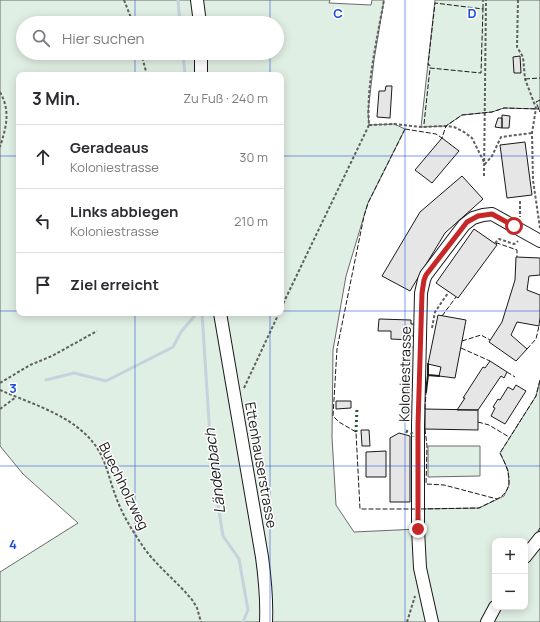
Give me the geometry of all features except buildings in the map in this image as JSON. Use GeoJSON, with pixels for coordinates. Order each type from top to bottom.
{"type":"FeatureCollection","features":[{"type":"Feature","properties":{"kind":"street"},"geometry":{"type":"LineString","coordinates":[[197,0],[199,16]]}},
{"type":"Feature","properties":{"kind":"street"},"geometry":{"type":"LineString","coordinates":[[201,60],[201,72]]}},
{"type":"Feature","properties":{"kind":"street","name":"Koloniestrasse"},"geometry":{"type":"LineString","coordinates":[[432,622],[419,559],[418,432],[420,341],[424,280],[464,225],[473,218],[488,214],[498,217],[540,240]]}},
{"type":"Feature","properties":{"kind":"street","name":"Ettenhauserstrasse"},"geometry":{"type":"LineString","coordinates":[[221,316],[262,558],[266,594],[266,622]]}},
{"type":"Feature","properties":{"kind":"street"},"geometry":{"type":"LineString","coordinates":[[528,553],[540,538]]}},
{"type":"Feature","properties":{"kind":"street"},"geometry":{"type":"LineString","coordinates":[[487,622],[493,610]]}},
{"type":"Feature","properties":{"kind":"path"},"geometry":{"type":"LineString","coordinates":[[124,0],[130,16]]}},
{"type":"Feature","properties":{"kind":"path"},"geometry":{"type":"LineString","coordinates":[[284,302],[369,125],[368,112],[374,60],[384,0]]}},
{"type":"Feature","properties":{"kind":"path"},"geometry":{"type":"LineString","coordinates":[[484,176],[484,70],[486,0]]}},
{"type":"Feature","properties":{"kind":"path"},"geometry":{"type":"LineString","coordinates":[[518,0],[517,47],[523,57],[525,80],[536,108],[532,133],[533,180],[540,228]]}},
{"type":"Feature","properties":{"kind":"path"},"geometry":{"type":"LineString","coordinates":[[143,60],[146,72]]}},
{"type":"Feature","properties":{"kind":"path"},"geometry":{"type":"LineString","coordinates":[[0,92],[5,104],[7,122],[0,147]]}},
{"type":"Feature","properties":{"kind":"path"},"geometry":{"type":"LineString","coordinates":[[369,125],[394,124],[421,127],[454,127],[472,138],[485,164]]}},
{"type":"Feature","properties":{"kind":"path"},"geometry":{"type":"LineString","coordinates":[[485,164],[492,156],[501,137],[532,133]]}},
{"type":"Feature","properties":{"kind":"path"},"geometry":{"type":"LineString","coordinates":[[495,243],[499,240],[516,243],[518,242],[512,232],[516,227],[521,212],[520,201]]}},
{"type":"Feature","properties":{"kind":"path"},"geometry":{"type":"LineString","coordinates":[[420,341],[429,341],[435,312],[448,293]]}},
{"type":"Feature","properties":{"kind":"path"},"geometry":{"type":"LineString","coordinates":[[234,394],[243,391],[278,316]]}},
{"type":"Feature","properties":{"kind":"path"},"geometry":{"type":"LineString","coordinates":[[0,383],[30,365],[52,356],[97,331]]}},
{"type":"Feature","properties":{"kind":"path","name":"Buechholzweg"},"geometry":{"type":"LineString","coordinates":[[0,390],[61,417],[80,429],[93,442],[103,459],[116,498],[127,521],[155,562],[181,587],[192,601],[197,608],[201,622]]}},
{"type":"Feature","properties":{"kind":"path"},"geometry":{"type":"LineString","coordinates":[[0,409],[16,397]]}},
{"type":"Feature","properties":{"kind":"path"},"geometry":{"type":"LineString","coordinates":[[407,622],[415,595]]}},
{"type":"Feature","properties":{"kind":"green space"},"geometry":{"type":"Polygon","coordinates":[[[0,0],[330,0],[329,3],[371,5],[372,0],[384,0],[374,60],[368,112],[369,125],[394,124],[405,129],[368,203],[346,276],[333,350],[332,437],[336,505],[354,532],[418,529],[418,509],[479,508],[504,496],[509,485],[508,470],[500,453],[536,396],[540,380],[540,622],[0,622],[0,572],[78,523],[23,474],[0,446],[0,0]]]}},
{"type":"Feature","properties":{"kind":"green space"},"geometry":{"type":"Polygon","coordinates":[[[435,0],[540,0],[540,112],[539,109],[504,108],[492,112],[462,115],[446,126],[421,127],[435,0]]]}},
{"type":"Feature","properties":{"kind":"green space"},"geometry":{"type":"Polygon","coordinates":[[[428,446],[480,446],[480,476],[428,477],[428,446]]]}},
{"type":"Feature","properties":{"kind":"shaded area"},"geometry":{"type":"Polygon","coordinates":[[[408,347],[415,347],[415,412],[407,412],[408,347]]]}},
{"type":"Feature","properties":{"kind":"waterway","name":"Ländenbach"},"geometry":{"type":"LineString","coordinates":[[178,0],[179,16]]}},
{"type":"Feature","properties":{"kind":"waterway","name":"Ländenbach"},"geometry":{"type":"LineString","coordinates":[[184,60],[185,72]]}},
{"type":"Feature","properties":{"kind":"waterway"},"geometry":{"type":"LineString","coordinates":[[46,380],[74,373],[106,381],[173,347],[181,332],[194,316]]}},
{"type":"Feature","properties":{"kind":"waterway","name":"Ländenbach"},"geometry":{"type":"LineString","coordinates":[[202,316],[212,468],[223,536],[239,559],[248,610],[243,622]]}},
{"type":"Feature","properties":{"kind":"hedge"},"geometry":{"type":"LineString","coordinates":[[356,432],[357,408]]}},
{"type":"Feature","properties":{"kind":"hedge"},"geometry":{"type":"LineString","coordinates":[[406,431],[413,434],[413,437]]}},
{"type":"Feature","properties":{"kind":"fence"},"geometry":{"type":"LineString","coordinates":[[483,0],[483,9]]}},
{"type":"Feature","properties":{"kind":"fence"},"geometry":{"type":"LineString","coordinates":[[424,124],[430,68],[481,73],[483,9],[435,3],[428,65],[430,65],[430,68]]}},
{"type":"Feature","properties":{"kind":"fence"},"geometry":{"type":"LineString","coordinates":[[525,79],[540,78]]}},
{"type":"Feature","properties":{"kind":"fence"},"geometry":{"type":"LineString","coordinates":[[540,100],[536,102],[540,112]]}},
{"type":"Feature","properties":{"kind":"fence"},"geometry":{"type":"LineString","coordinates":[[405,129],[436,134],[442,138],[446,126],[462,115],[492,112],[504,108],[539,109]]}},
{"type":"Feature","properties":{"kind":"fence"},"geometry":{"type":"LineString","coordinates":[[405,129],[368,203],[364,216],[337,349],[333,416],[339,422],[356,432],[360,509],[415,509]]}},
{"type":"Feature","properties":{"kind":"fence"},"geometry":{"type":"LineString","coordinates":[[496,244],[497,243],[517,250],[517,257]]}},
{"type":"Feature","properties":{"kind":"fence"},"geometry":{"type":"LineString","coordinates":[[442,316],[456,297]]}},
{"type":"Feature","properties":{"kind":"fence"},"geometry":{"type":"LineString","coordinates":[[527,349],[536,339],[539,326]]}},
{"type":"Feature","properties":{"kind":"fence"},"geometry":{"type":"LineString","coordinates":[[462,341],[481,335],[490,340]]}},
{"type":"Feature","properties":{"kind":"fence"},"geometry":{"type":"LineString","coordinates":[[461,348],[490,361]]}},
{"type":"Feature","properties":{"kind":"fence"},"geometry":{"type":"LineString","coordinates":[[507,372],[515,377]]}},
{"type":"Feature","properties":{"kind":"fence"},"geometry":{"type":"LineString","coordinates":[[425,429],[427,446],[426,484],[444,485],[497,499],[503,495],[509,484],[506,465],[500,453],[536,396],[540,380]]}},
{"type":"Feature","properties":{"kind":"fence"},"geometry":{"type":"LineString","coordinates":[[425,409],[426,392]]}},
{"type":"Feature","properties":{"kind":"fence"},"geometry":{"type":"LineString","coordinates":[[478,422],[489,425],[509,437]]}},
{"type":"Feature","properties":{"kind":"fence"},"geometry":{"type":"LineString","coordinates":[[421,509],[479,508],[497,499]]}},
{"type":"Feature","properties":{"kind":"wall"},"geometry":{"type":"LineString","coordinates":[[428,364],[428,375],[439,376]]}},
{"type":"Feature","properties":{"kind":"wall"},"geometry":{"type":"LineString","coordinates":[[426,392],[428,375]]}},
{"type":"Feature","properties":{"kind":"route"},"geometry":{"type":"LineString","coordinates":[[418,529],[418,425],[422,286],[426,275],[464,225],[473,218],[483,214],[492,214],[514,226]]}}]}
